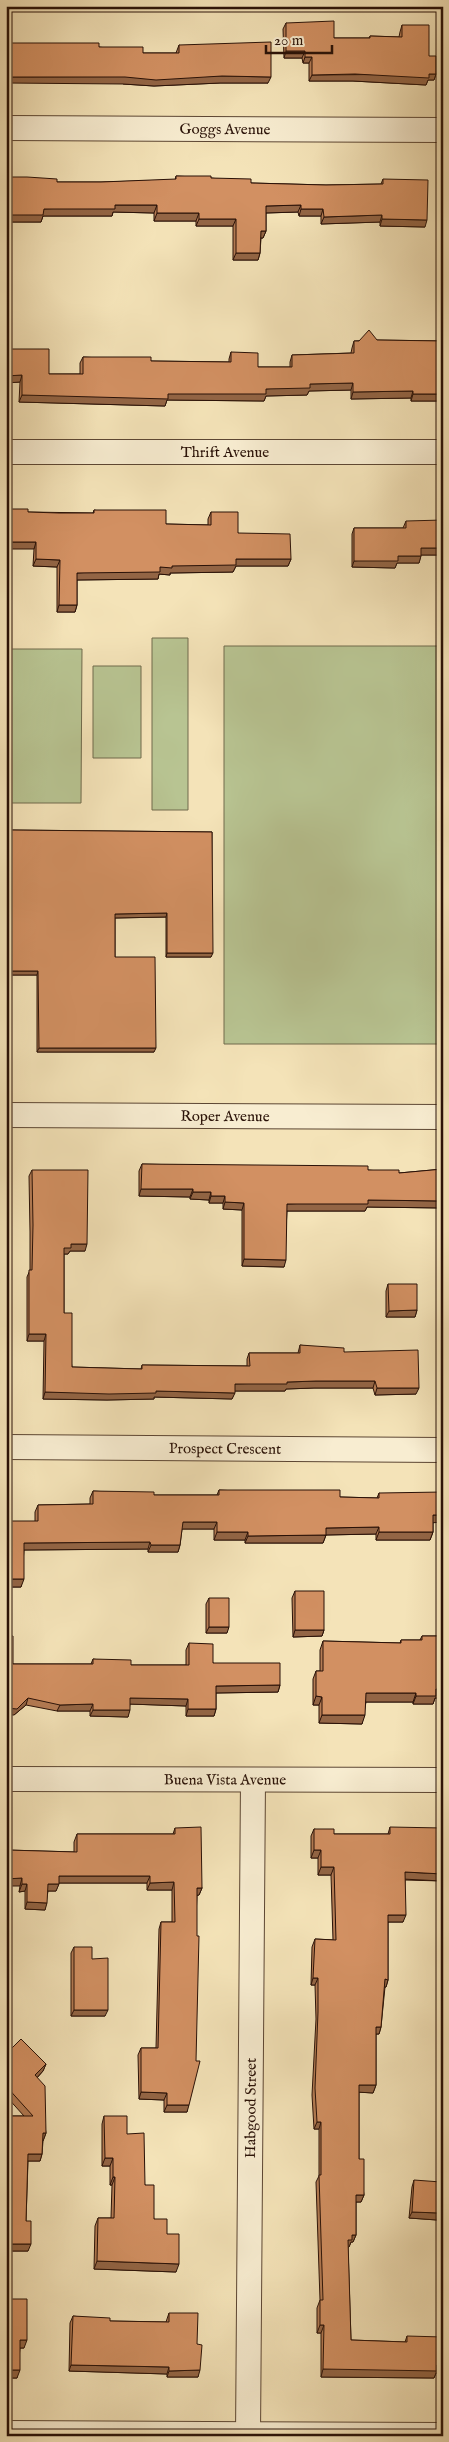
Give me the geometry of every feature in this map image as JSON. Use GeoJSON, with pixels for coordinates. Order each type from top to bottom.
{"type":"FeatureCollection","features":[{"type":"Feature","properties":{"kind":"street","name":"Goggs Avenue"},"geometry":{"type":"LineString","coordinates":[[6,128],[443,130]]}},
{"type":"Feature","properties":{"kind":"street","name":"Thrift Avenue"},"geometry":{"type":"LineString","coordinates":[[6,452],[443,452]]}},
{"type":"Feature","properties":{"kind":"street","name":"Roper Avenue"},"geometry":{"type":"LineString","coordinates":[[6,1115],[443,1117]]}},
{"type":"Feature","properties":{"kind":"street","name":"Prospect Crescent"},"geometry":{"type":"LineString","coordinates":[[6,1448],[443,1450]]}},
{"type":"Feature","properties":{"kind":"street","name":"Buena Vista Avenue"},"geometry":{"type":"LineString","coordinates":[[6,1779],[443,1780]]}},
{"type":"Feature","properties":{"kind":"street","name":"Habgood Street"},"geometry":{"type":"LineString","coordinates":[[248,2434],[253,1780]]}},
{"type":"Feature","properties":{"kind":"street"},"geometry":{"type":"LineString","coordinates":[[6,2433],[443,2435]]}},
{"type":"Feature","properties":{"kind":"green space"},"geometry":{"type":"Polygon","coordinates":[[[152,638],[188,638],[188,810],[152,810],[152,638]]]}},
{"type":"Feature","properties":{"kind":"green space"},"geometry":{"type":"Polygon","coordinates":[[[224,646],[443,646],[443,1044],[224,1044],[224,646]]]}},
{"type":"Feature","properties":{"kind":"green space"},"geometry":{"type":"Polygon","coordinates":[[[6,649],[82,649],[81,803],[6,803],[6,649]]]}},
{"type":"Feature","properties":{"kind":"green space"},"geometry":{"type":"Polygon","coordinates":[[[93,666],[141,666],[141,758],[93,758],[93,666]]]}},
{"type":"Feature","properties":{"kind":"building"},"geometry":{"type":"Polygon","coordinates":[[[334,21],[334,38],[402,37],[402,25],[429,25],[429,56],[436,56],[436,74],[429,74],[429,78],[355,74],[312,75],[312,57],[305,57],[305,51],[286,51],[286,23],[334,21]]]}},
{"type":"Feature","properties":{"kind":"building"},"geometry":{"type":"Polygon","coordinates":[[[271,42],[271,77],[222,76],[156,80],[125,77],[6,77],[6,43],[99,43],[99,47],[143,47],[143,53],[179,53],[179,45],[271,42]]]}},
{"type":"Feature","properties":{"kind":"building"},"geometry":{"type":"Polygon","coordinates":[[[176,176],[251,179],[251,183],[326,185],[383,184],[383,179],[428,180],[427,220],[382,219],[382,215],[324,217],[323,209],[301,209],[301,205],[266,206],[266,231],[261,231],[260,253],[236,253],[236,219],[199,219],[199,213],[157,213],[157,205],[115,205],[115,209],[44,209],[43,215],[6,215],[6,177],[57,179],[57,182],[101,182],[176,179],[176,176]]]}},
{"type":"Feature","properties":{"kind":"building"},"geometry":{"type":"Polygon","coordinates":[[[6,290],[9,290],[11,349],[49,349],[49,374],[83,374],[83,357],[151,357],[151,361],[231,362],[231,352],[258,353],[258,367],[292,367],[292,355],[354,353],[354,341],[359,341],[369,330],[377,340],[443,341],[443,394],[413,394],[413,391],[353,392],[353,383],[310,384],[310,388],[266,389],[266,394],[168,394],[168,399],[22,395],[22,375],[6,376],[6,290]]]}},
{"type":"Feature","properties":{"kind":"building"},"geometry":{"type":"Polygon","coordinates":[[[6,509],[28,509],[28,512],[59,513],[94,513],[94,510],[166,510],[166,524],[211,525],[211,512],[238,512],[238,533],[290,534],[291,559],[236,559],[236,565],[160,567],[160,572],[77,573],[77,605],[59,605],[60,560],[36,559],[36,542],[6,542],[6,509]]]}},
{"type":"Feature","properties":{"kind":"building"},"geometry":{"type":"Polygon","coordinates":[[[443,520],[443,548],[421,548],[421,556],[398,556],[398,561],[354,561],[354,528],[406,528],[406,521],[443,520]]]}},
{"type":"Feature","properties":{"kind":"building"},"geometry":{"type":"Polygon","coordinates":[[[6,821],[11,821],[11,830],[212,832],[213,953],[167,953],[167,913],[115,914],[115,957],[155,957],[156,1048],[39,1048],[38,971],[6,971],[6,821]]]}},
{"type":"Feature","properties":{"kind":"building"},"geometry":{"type":"Polygon","coordinates":[[[142,1164],[368,1166],[368,1170],[399,1170],[399,1173],[443,1169],[443,1201],[368,1200],[368,1204],[287,1204],[286,1260],[244,1259],[244,1203],[225,1202],[225,1196],[211,1196],[211,1192],[193,1192],[193,1189],[141,1189],[142,1164]]]}},
{"type":"Feature","properties":{"kind":"building"},"geometry":{"type":"Polygon","coordinates":[[[32,1170],[88,1170],[87,1244],[71,1244],[71,1248],[64,1248],[64,1313],[72,1313],[72,1367],[142,1369],[142,1365],[250,1366],[249,1353],[300,1353],[300,1345],[344,1348],[344,1352],[418,1350],[419,1388],[377,1388],[375,1381],[316,1381],[287,1382],[287,1384],[235,1384],[235,1393],[156,1391],[156,1393],[109,1394],[45,1392],[46,1334],[29,1334],[29,1270],[32,1270],[33,1225],[32,1170]]]}},
{"type":"Feature","properties":{"kind":"building"},"geometry":{"type":"Polygon","coordinates":[[[388,1284],[417,1284],[417,1310],[389,1311],[388,1284]]]}},
{"type":"Feature","properties":{"kind":"building"},"geometry":{"type":"Polygon","coordinates":[[[219,1490],[340,1490],[340,1497],[379,1498],[379,1493],[443,1492],[443,1515],[433,1515],[433,1532],[379,1532],[379,1527],[326,1528],[326,1535],[248,1536],[248,1532],[217,1532],[217,1522],[183,1522],[180,1545],[151,1545],[150,1542],[24,1543],[24,1579],[6,1579],[6,1521],[38,1521],[38,1505],[93,1504],[93,1491],[154,1492],[154,1495],[219,1495],[219,1490]]]}},
{"type":"Feature","properties":{"kind":"building"},"geometry":{"type":"Polygon","coordinates":[[[295,1591],[324,1591],[324,1630],[295,1630],[295,1591]]]}},
{"type":"Feature","properties":{"kind":"building"},"geometry":{"type":"Polygon","coordinates":[[[209,1598],[229,1598],[229,1627],[209,1627],[209,1598]]]}},
{"type":"Feature","properties":{"kind":"building"},"geometry":{"type":"Polygon","coordinates":[[[6,1636],[13,1636],[13,1664],[93,1664],[93,1659],[131,1660],[131,1665],[189,1665],[189,1643],[213,1644],[213,1663],[280,1663],[280,1685],[216,1686],[216,1709],[188,1709],[188,1699],[130,1698],[130,1710],[93,1710],[93,1704],[60,1705],[28,1698],[17,1709],[6,1708],[6,1636]]]}},
{"type":"Feature","properties":{"kind":"building"},"geometry":{"type":"Polygon","coordinates":[[[422,1636],[443,1636],[443,1690],[436,1689],[436,1696],[416,1696],[416,1693],[366,1693],[365,1715],[322,1715],[322,1697],[316,1696],[316,1671],[323,1671],[323,1641],[401,1643],[401,1640],[422,1640],[422,1636]]]}},
{"type":"Feature","properties":{"kind":"building"},"geometry":{"type":"Polygon","coordinates":[[[6,1827],[7,1850],[77,1852],[77,1834],[175,1834],[175,1828],[201,1827],[202,1888],[197,1888],[197,1936],[199,1936],[196,2061],[200,2061],[189,2105],[167,2105],[167,2093],[141,2092],[141,2048],[158,2048],[161,1922],[175,1922],[174,1882],[150,1883],[150,1876],[59,1876],[59,1884],[48,1884],[47,1903],[27,1902],[27,1884],[22,1884],[22,1878],[6,1879],[6,1827]]]}},
{"type":"Feature","properties":{"kind":"building"},"geometry":{"type":"Polygon","coordinates":[[[390,1827],[443,1828],[443,1874],[405,1872],[406,1915],[388,1915],[388,1980],[385,1979],[381,2027],[376,2027],[376,2085],[359,2085],[359,2159],[364,2159],[364,2195],[356,2195],[356,2235],[352,2235],[352,2240],[348,2240],[351,2340],[407,2342],[407,2336],[443,2337],[443,2365],[437,2365],[437,2371],[323,2369],[324,2325],[320,2325],[320,2300],[323,2300],[319,2175],[321,2175],[321,2122],[317,2122],[315,2088],[318,1978],[313,1978],[315,1939],[336,1940],[334,1867],[321,1867],[321,1850],[314,1850],[314,1829],[334,1829],[334,1834],[390,1834],[390,1827]]]}},
{"type":"Feature","properties":{"kind":"building"},"geometry":{"type":"Polygon","coordinates":[[[74,1947],[92,1947],[92,1959],[108,1958],[108,2010],[74,2010],[74,1947]]]}},
{"type":"Feature","properties":{"kind":"building"},"geometry":{"type":"Polygon","coordinates":[[[21,2039],[46,2064],[35,2075],[45,2086],[46,2133],[43,2133],[42,2154],[28,2154],[26,2221],[31,2221],[31,2244],[7,2244],[6,2299],[6,2116],[33,2116],[6,2086],[6,2050],[8,2052],[21,2039]]]}},
{"type":"Feature","properties":{"kind":"building"},"geometry":{"type":"Polygon","coordinates":[[[104,2116],[127,2116],[127,2134],[144,2133],[145,2185],[154,2185],[154,2219],[167,2219],[167,2234],[179,2234],[179,2264],[97,2261],[98,2218],[114,2218],[115,2177],[113,2177],[113,2158],[105,2158],[104,2116]]]}},
{"type":"Feature","properties":{"kind":"building"},"geometry":{"type":"Polygon","coordinates":[[[414,2180],[441,2182],[439,2213],[412,2212],[414,2180]]]}},
{"type":"Feature","properties":{"kind":"building"},"geometry":{"type":"Polygon","coordinates":[[[6,2299],[27,2299],[27,2340],[20,2340],[20,2370],[6,2370],[6,2299]]]}},
{"type":"Feature","properties":{"kind":"building"},"geometry":{"type":"Polygon","coordinates":[[[169,2313],[198,2313],[197,2344],[202,2345],[200,2370],[169,2371],[169,2367],[71,2365],[73,2316],[110,2318],[110,2321],[169,2322],[169,2313]]]}}]}
